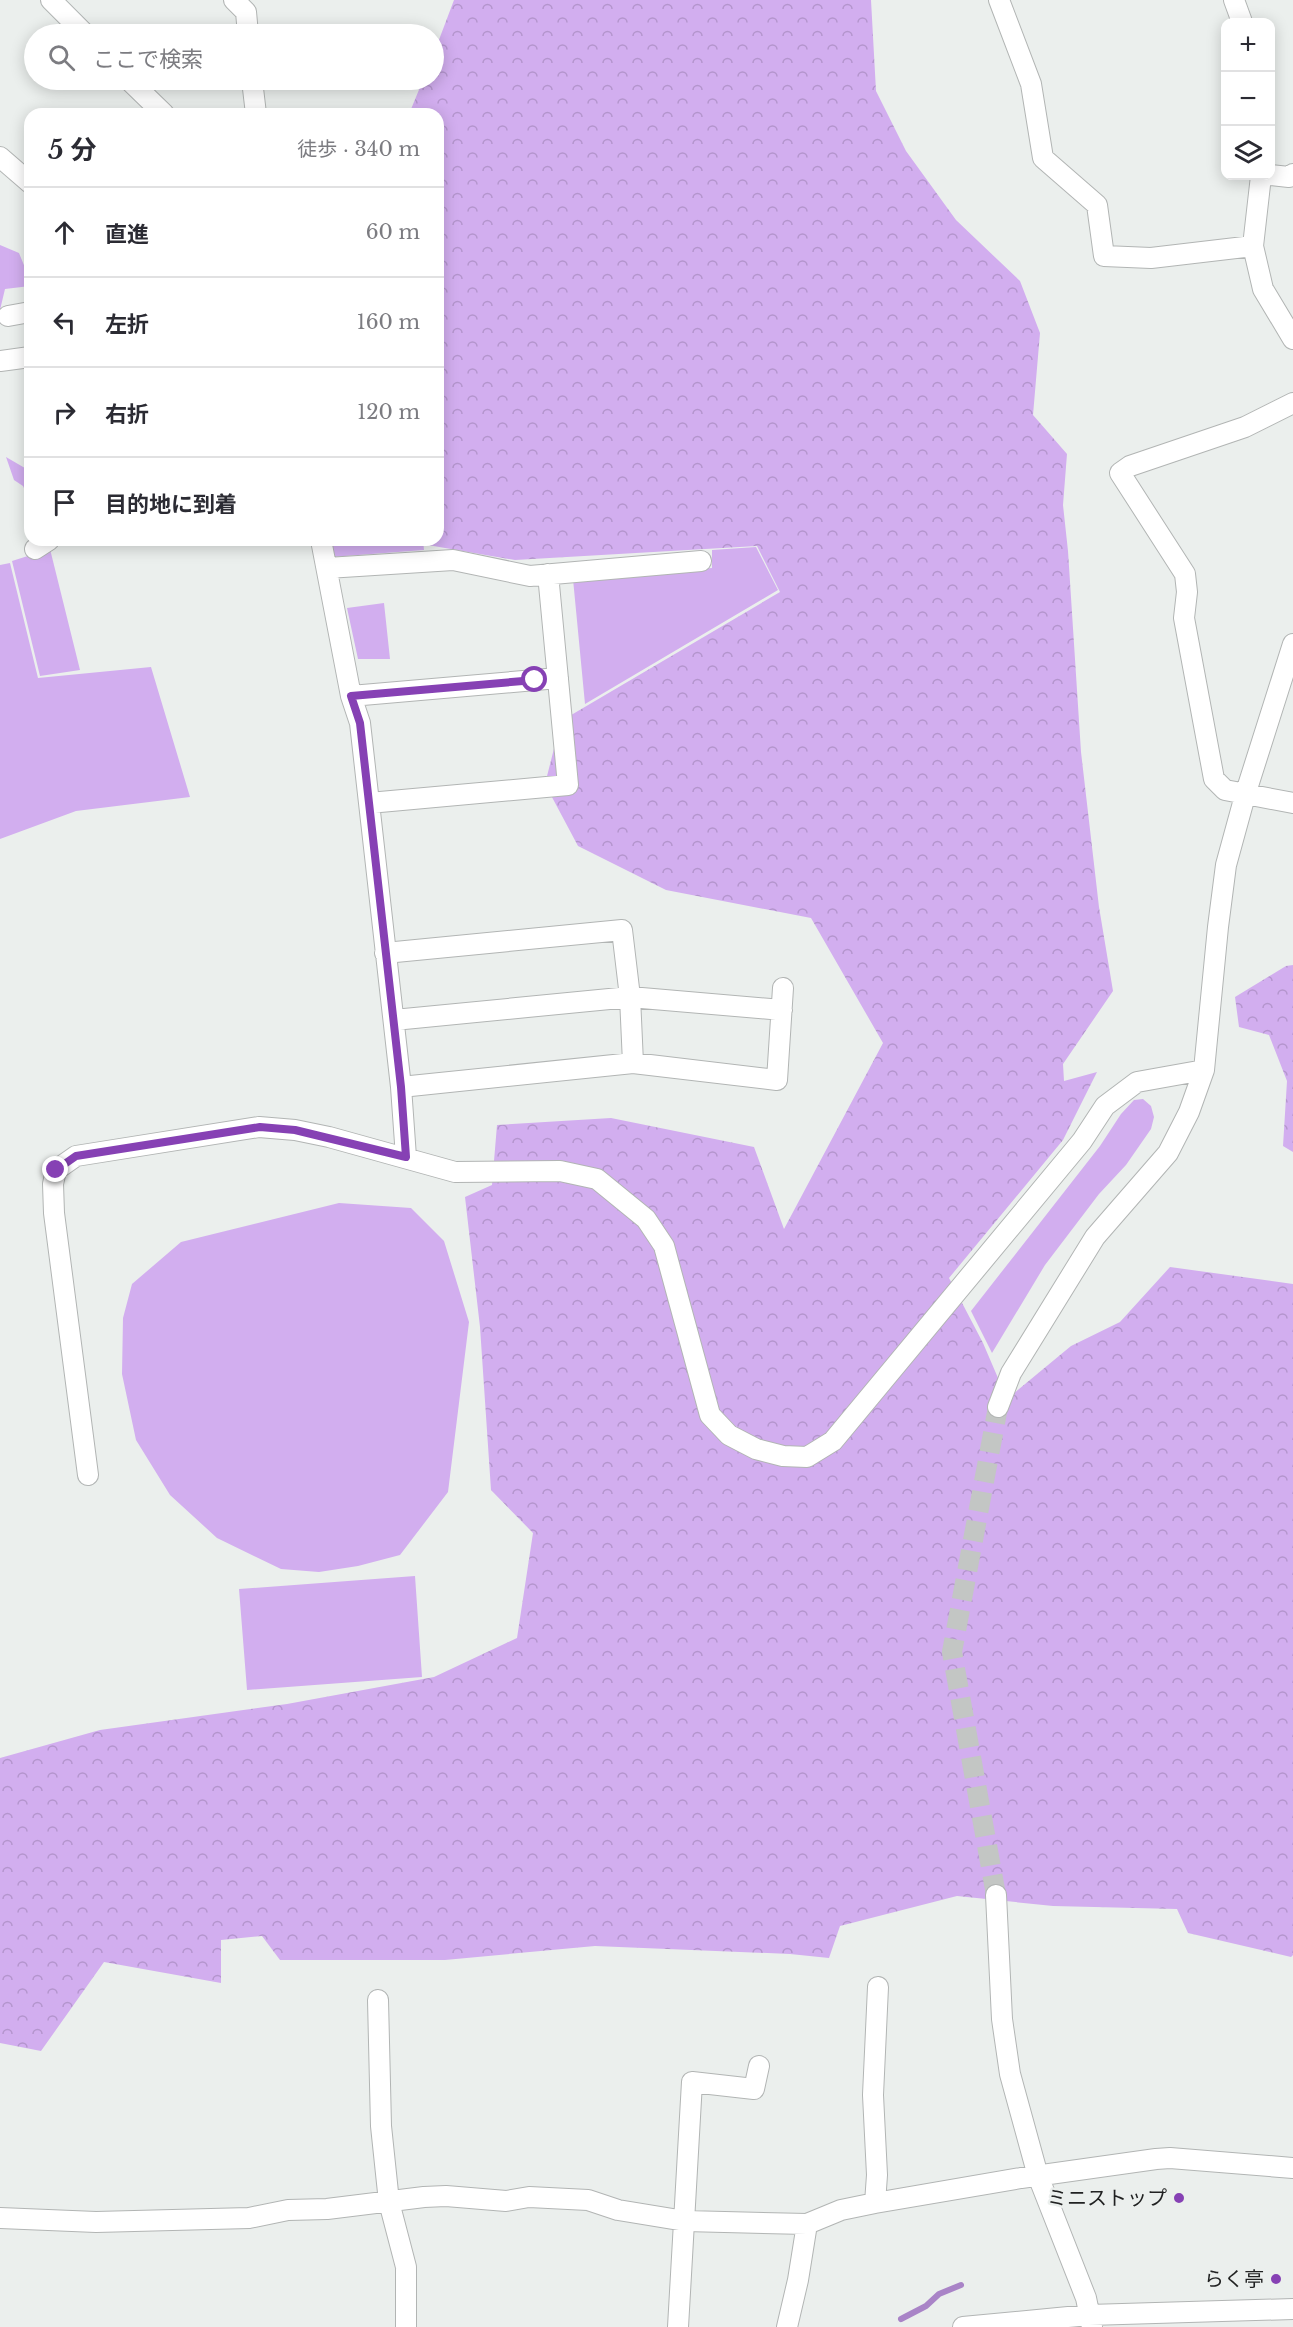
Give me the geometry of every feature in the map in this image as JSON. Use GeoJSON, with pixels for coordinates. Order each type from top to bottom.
{"type":"FeatureCollection","features":[{"type":"Feature","properties":{"kind":"street"},"geometry":{"type":"LineString","coordinates":[[51,0],[75,24]]}},
{"type":"Feature","properties":{"kind":"street"},"geometry":{"type":"LineString","coordinates":[[999,0],[1031,84],[1042,158],[1097,205],[1104,256],[1151,258],[1253,246]]}},
{"type":"Feature","properties":{"kind":"street"},"geometry":{"type":"LineString","coordinates":[[1234,0],[1241,18]]}},
{"type":"Feature","properties":{"kind":"street"},"geometry":{"type":"LineString","coordinates":[[246,4],[247,24]]}},
{"type":"Feature","properties":{"kind":"street"},"geometry":{"type":"LineString","coordinates":[[139,90],[158,108]]}},
{"type":"Feature","properties":{"kind":"street"},"geometry":{"type":"LineString","coordinates":[[253,90],[255,108]]}},
{"type":"Feature","properties":{"kind":"street"},"geometry":{"type":"LineString","coordinates":[[0,157],[24,178]]}},
{"type":"Feature","properties":{"kind":"street"},"geometry":{"type":"LineString","coordinates":[[1275,176],[1289,177],[1293,174]]}},
{"type":"Feature","properties":{"kind":"street"},"geometry":{"type":"LineString","coordinates":[[1261,180],[1253,246],[1263,289],[1293,339]]}},
{"type":"Feature","properties":{"kind":"street"},"geometry":{"type":"LineString","coordinates":[[8,316],[24,313]]}},
{"type":"Feature","properties":{"kind":"street"},"geometry":{"type":"LineString","coordinates":[[0,361],[24,358]]}},
{"type":"Feature","properties":{"kind":"street"},"geometry":{"type":"LineString","coordinates":[[1293,404],[1245,427],[1130,466],[1120,473],[1185,574],[1187,592],[1184,618],[1214,779],[1225,790],[1246,792],[1293,803]]}},
{"type":"Feature","properties":{"kind":"street"},"geometry":{"type":"LineString","coordinates":[[322,546],[351,696],[360,723],[394,1020],[406,1157]]}},
{"type":"Feature","properties":{"kind":"street"},"geometry":{"type":"LineString","coordinates":[[327,568],[453,560],[530,576],[701,561]]}},
{"type":"Feature","properties":{"kind":"street"},"geometry":{"type":"LineString","coordinates":[[369,803],[568,785],[548,574]]}},
{"type":"Feature","properties":{"kind":"street"},"geometry":{"type":"LineString","coordinates":[[998,1407],[1011,1373],[1095,1237],[1168,1153],[1189,1112],[1204,1070],[1226,865],[1246,792],[1293,644]]}},
{"type":"Feature","properties":{"kind":"street"},"geometry":{"type":"LineString","coordinates":[[351,696],[558,678]]}},
{"type":"Feature","properties":{"kind":"street"},"geometry":{"type":"LineString","coordinates":[[385,953],[622,930],[630,997],[633,1063]]}},
{"type":"Feature","properties":{"kind":"street"},"geometry":{"type":"LineString","coordinates":[[401,1087],[633,1063],[777,1080],[783,988]]}},
{"type":"Feature","properties":{"kind":"street"},"geometry":{"type":"LineString","coordinates":[[394,1020],[630,997],[782,1010]]}},
{"type":"Feature","properties":{"kind":"street"},"geometry":{"type":"LineString","coordinates":[[88,1475],[54,1213],[53,1184],[56,1170],[76,1156],[260,1127],[295,1130],[406,1157],[455,1172],[561,1171],[597,1179],[646,1219],[664,1246],[710,1415],[729,1435],[756,1449],[783,1456],[807,1456],[833,1441],[1082,1141],[1105,1106],[1137,1082],[1204,1070]]}},
{"type":"Feature","properties":{"kind":"street"},"geometry":{"type":"LineString","coordinates":[[996,1895],[1002,2019],[1011,2074],[1038,2176],[1086,2298],[1091,2321]]}},
{"type":"Feature","properties":{"kind":"street"},"geometry":{"type":"LineString","coordinates":[[875,2203],[877,2175],[873,2095],[878,1987]]}},
{"type":"Feature","properties":{"kind":"street"},"geometry":{"type":"LineString","coordinates":[[378,2000],[381,2126],[389,2202],[406,2267],[406,2327]]}},
{"type":"Feature","properties":{"kind":"street"},"geometry":{"type":"LineString","coordinates":[[678,2327],[692,2082],[754,2089],[759,2066]]}},
{"type":"Feature","properties":{"kind":"street"},"geometry":{"type":"LineString","coordinates":[[0,2218],[96,2222],[249,2218],[288,2210],[327,2209],[446,2196],[506,2201],[529,2197],[588,2200],[618,2210],[685,2221],[807,2224],[841,2210],[875,2203],[1038,2176],[1170,2158],[1293,2169]]}},
{"type":"Feature","properties":{"kind":"street"},"geometry":{"type":"LineString","coordinates":[[787,2327],[798,2280],[807,2224]]}},
{"type":"Feature","properties":{"kind":"street"},"geometry":{"type":"LineString","coordinates":[[963,2327],[1293,2309]]}},
{"type":"Feature","properties":{"kind":"green space"},"geometry":{"type":"Polygon","coordinates":[[[454,0],[871,0],[876,91],[906,151],[956,220],[1020,281],[1040,333],[1033,415],[1067,454],[1063,505],[1081,752],[1099,907],[1113,991],[1063,1064],[1064,1081],[1097,1072],[1063,1140],[949,1278],[983,1343],[1007,1399],[1071,1346],[1120,1322],[1170,1267],[1293,1284],[1293,1955],[1291,1957],[1188,1933],[1177,1909],[1053,1906],[957,1896],[840,1926],[829,1958],[790,1954],[595,1946],[445,1960],[280,1960],[262,1936],[221,1940],[221,1983],[104,1962],[41,2051],[0,2043],[0,1758],[100,1730],[287,1704],[434,1677],[517,1638],[533,1533],[491,1490],[480,1327],[465,1197],[492,1185],[497,1125],[611,1118],[754,1147],[784,1229],[883,1043],[811,918],[666,890],[578,846],[545,784],[561,721],[780,592],[757,546],[515,560],[434,546],[444,546],[444,108],[411,108],[419,90],[444,90],[444,26],[454,0]]]}},
{"type":"Feature","properties":{"kind":"green space"},"geometry":{"type":"Polygon","coordinates":[[[0,245],[19,253],[24,265],[24,287],[5,289],[0,310],[0,245]]]}},
{"type":"Feature","properties":{"kind":"green space"},"geometry":{"type":"Polygon","coordinates":[[[6,457],[24,468],[24,488],[14,480],[6,457]]]}},
{"type":"Feature","properties":{"kind":"green space"},"geometry":{"type":"Polygon","coordinates":[[[330,546],[424,546],[424,550],[332,557],[330,546]]]}},
{"type":"Feature","properties":{"kind":"green space"},"geometry":{"type":"Polygon","coordinates":[[[756,547],[778,590],[585,704],[573,579],[712,568],[712,550],[756,547]]]}},
{"type":"Feature","properties":{"kind":"green space"},"geometry":{"type":"Polygon","coordinates":[[[50,549],[80,670],[40,676],[12,561],[50,549]]]}},
{"type":"Feature","properties":{"kind":"green space"},"geometry":{"type":"Polygon","coordinates":[[[10,563],[38,678],[151,667],[190,797],[76,811],[0,839],[0,565],[10,563]]]}},
{"type":"Feature","properties":{"kind":"green space"},"geometry":{"type":"Polygon","coordinates":[[[384,603],[390,659],[358,659],[347,608],[384,603]]]}},
{"type":"Feature","properties":{"kind":"green space"},"geometry":{"type":"Polygon","coordinates":[[[1293,965],[1293,1152],[1283,1146],[1287,1081],[1269,1035],[1239,1027],[1235,997],[1286,966],[1293,965]]]}},
{"type":"Feature","properties":{"kind":"green space"},"geometry":{"type":"Polygon","coordinates":[[[1143,1099],[1151,1106],[1154,1117],[1151,1129],[1126,1165],[1099,1194],[1045,1265],[992,1353],[971,1311],[1100,1146],[1121,1114],[1134,1100],[1143,1099]]]}},
{"type":"Feature","properties":{"kind":"green space"},"geometry":{"type":"Polygon","coordinates":[[[339,1203],[411,1208],[444,1241],[469,1322],[448,1492],[400,1555],[358,1566],[319,1572],[281,1569],[217,1538],[170,1495],[136,1440],[122,1374],[123,1318],[132,1284],[181,1242],[339,1203]]]}},
{"type":"Feature","properties":{"kind":"green space"},"geometry":{"type":"Polygon","coordinates":[[[415,1576],[422,1677],[247,1690],[239,1589],[415,1576]]]}},
{"type":"Feature","properties":{"kind":"waterway"},"geometry":{"type":"LineString","coordinates":[[901,2319],[926,2306],[939,2294],[961,2285]]}},
{"type":"Feature","properties":{"kind":"tunnel"},"geometry":{"type":"LineString","coordinates":[[996,1895],[952,1652],[998,1407]]}},
{"type":"Feature","properties":{"kind":"place","name":"ミニストップ"},"geometry":{"type":"Point","coordinates":[1179,2198]}},
{"type":"Feature","properties":{"kind":"place","name":"らく亭"},"geometry":{"type":"Point","coordinates":[1276,2279]}},
{"type":"Feature","properties":{"kind":"route"},"geometry":{"type":"LineString","coordinates":[[56,1170],[76,1156],[260,1127],[295,1130],[406,1157],[394,1020],[360,723],[351,696],[535,680]]}}]}
